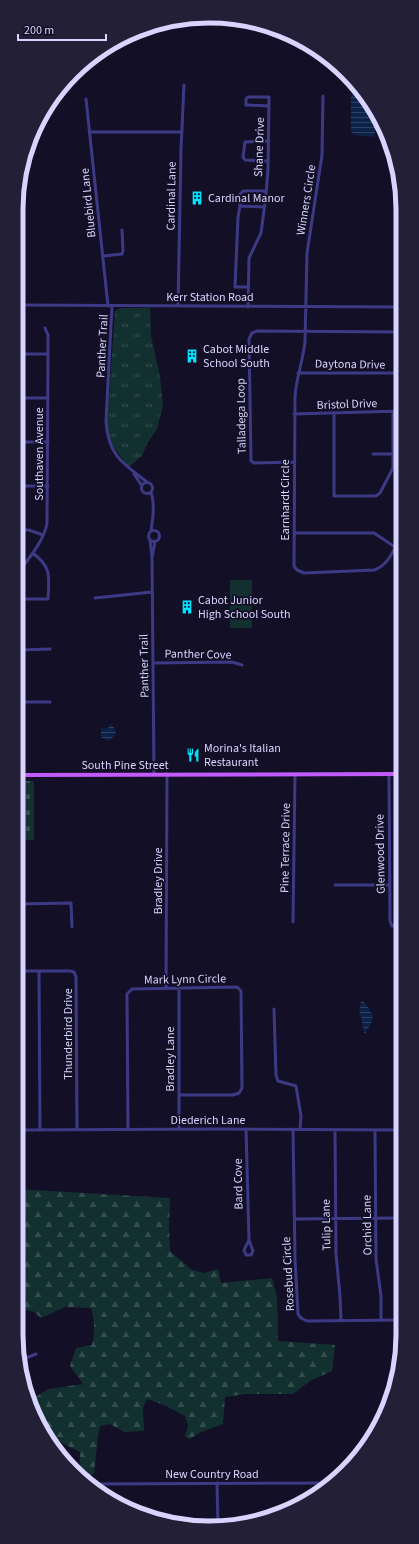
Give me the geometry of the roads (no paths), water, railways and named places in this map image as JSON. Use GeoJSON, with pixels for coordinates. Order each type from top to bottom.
{"type":"FeatureCollection","features":[{"type":"Feature","properties":{"kind":"main road","name":"South Pine Street"},"geometry":{"type":"LineString","coordinates":[[23,775],[396,774]]}},
{"type":"Feature","properties":{"kind":"street","name":"Cardinal Lane"},"geometry":{"type":"LineString","coordinates":[[178,306],[184,86]]}},
{"type":"Feature","properties":{"kind":"street","name":"Shane Drive"},"geometry":{"type":"LineString","coordinates":[[248,307],[249,258],[261,233],[266,191],[268,161],[268,141],[269,106],[269,97],[248,96],[246,99],[246,104],[248,105],[269,106]]}},
{"type":"Feature","properties":{"kind":"street","name":"Winners Circle"},"geometry":{"type":"LineString","coordinates":[[306,307],[307,252],[322,155],[323,96]]}},
{"type":"Feature","properties":{"kind":"street","name":"Bluebird Lane"},"geometry":{"type":"LineString","coordinates":[[86,99],[108,306]]}},
{"type":"Feature","properties":{"kind":"street"},"geometry":{"type":"LineString","coordinates":[[90,132],[182,132]]}},
{"type":"Feature","properties":{"kind":"street"},"geometry":{"type":"LineString","coordinates":[[268,141],[243,143],[243,157],[245,160],[268,161]]}},
{"type":"Feature","properties":{"kind":"street"},"geometry":{"type":"LineString","coordinates":[[248,287],[235,287],[240,194],[243,191],[266,191]]}},
{"type":"Feature","properties":{"kind":"street"},"geometry":{"type":"LineString","coordinates":[[240,206],[264,207]]}},
{"type":"Feature","properties":{"kind":"street"},"geometry":{"type":"LineString","coordinates":[[103,256],[122,254],[124,251],[122,230]]}},
{"type":"Feature","properties":{"kind":"street","name":"Kerr Station Road"},"geometry":{"type":"LineString","coordinates":[[23,305],[396,307]]}},
{"type":"Feature","properties":{"kind":"street","name":"Panther Trail"},"geometry":{"type":"LineString","coordinates":[[112,306],[106,421],[107,436],[111,447],[120,461],[134,474],[147,482]]}},
{"type":"Feature","properties":{"kind":"street","name":"Earnhardt Circle"},"geometry":{"type":"LineString","coordinates":[[306,307],[306,331],[303,355],[296,380],[294,414],[294,566],[297,570],[304,573],[374,570],[381,568],[388,561],[395,547]]}},
{"type":"Feature","properties":{"kind":"street","name":"Southaven Avenue"},"geometry":{"type":"LineString","coordinates":[[23,566],[33,553],[47,524],[48,336],[45,328]]}},
{"type":"Feature","properties":{"kind":"street","name":"Talladega Loop"},"geometry":{"type":"LineString","coordinates":[[294,462],[254,463],[251,461],[249,339],[252,333],[257,331],[306,331]]}},
{"type":"Feature","properties":{"kind":"street"},"geometry":{"type":"LineString","coordinates":[[306,331],[396,332]]}},
{"type":"Feature","properties":{"kind":"street"},"geometry":{"type":"LineString","coordinates":[[23,354],[48,354]]}},
{"type":"Feature","properties":{"kind":"street","name":"Daytona Drive"},"geometry":{"type":"LineString","coordinates":[[298,372],[396,374]]}},
{"type":"Feature","properties":{"kind":"street"},"geometry":{"type":"LineString","coordinates":[[23,398],[48,398]]}},
{"type":"Feature","properties":{"kind":"street","name":"Bristol Drive"},"geometry":{"type":"LineString","coordinates":[[294,414],[334,414],[363,411],[393,411]]}},
{"type":"Feature","properties":{"kind":"street"},"geometry":{"type":"LineString","coordinates":[[334,414],[334,496],[376,496],[393,468],[393,411]]}},
{"type":"Feature","properties":{"kind":"street"},"geometry":{"type":"LineString","coordinates":[[23,442],[48,442]]}},
{"type":"Feature","properties":{"kind":"street"},"geometry":{"type":"LineString","coordinates":[[373,454],[393,454]]}},
{"type":"Feature","properties":{"kind":"street","name":"Panther Trail"},"geometry":{"type":"LineString","coordinates":[[134,474],[142,486]]}},
{"type":"Feature","properties":{"kind":"street"},"geometry":{"type":"LineString","coordinates":[[153,521],[159,536],[155,542],[150,540],[148,534],[151,531],[153,521],[154,503],[151,492],[152,486],[147,482],[142,486],[142,491],[147,494],[154,503]]}},
{"type":"Feature","properties":{"kind":"street"},"geometry":{"type":"LineString","coordinates":[[23,486],[48,486]]}},
{"type":"Feature","properties":{"kind":"street"},"geometry":{"type":"LineString","coordinates":[[147,494],[151,492]]}},
{"type":"Feature","properties":{"kind":"street"},"geometry":{"type":"LineString","coordinates":[[23,530],[29,530],[43,535]]}},
{"type":"Feature","properties":{"kind":"street"},"geometry":{"type":"LineString","coordinates":[[151,531],[156,531]]}},
{"type":"Feature","properties":{"kind":"street"},"geometry":{"type":"LineString","coordinates":[[294,533],[374,533],[395,547]]}},
{"type":"Feature","properties":{"kind":"street","name":"Panther Trail"},"geometry":{"type":"LineString","coordinates":[[150,540],[152,557],[154,774]]}},
{"type":"Feature","properties":{"kind":"street","name":"Panther Trail"},"geometry":{"type":"LineString","coordinates":[[152,557],[155,542]]}},
{"type":"Feature","properties":{"kind":"street"},"geometry":{"type":"LineString","coordinates":[[23,599],[48,599],[48,571],[46,564],[33,553]]}},
{"type":"Feature","properties":{"kind":"street"},"geometry":{"type":"LineString","coordinates":[[95,598],[152,592]]}},
{"type":"Feature","properties":{"kind":"street"},"geometry":{"type":"LineString","coordinates":[[23,650],[50,649]]}},
{"type":"Feature","properties":{"kind":"street","name":"Panther Cove"},"geometry":{"type":"LineString","coordinates":[[153,662],[232,662],[242,665]]}},
{"type":"Feature","properties":{"kind":"street"},"geometry":{"type":"LineString","coordinates":[[23,702],[50,702]]}},
{"type":"Feature","properties":{"kind":"street","name":"Bradley Drive"},"geometry":{"type":"LineString","coordinates":[[166,988],[167,774]]}},
{"type":"Feature","properties":{"kind":"street","name":"Pine Terrace Drive"},"geometry":{"type":"LineString","coordinates":[[293,922],[296,774]]}},
{"type":"Feature","properties":{"kind":"street","name":"Glenwood Drive"},"geometry":{"type":"LineString","coordinates":[[389,774],[390,924],[396,926]]}},
{"type":"Feature","properties":{"kind":"street"},"geometry":{"type":"LineString","coordinates":[[335,885],[389,885]]}},
{"type":"Feature","properties":{"kind":"street"},"geometry":{"type":"LineString","coordinates":[[23,904],[71,904],[72,926]]}},
{"type":"Feature","properties":{"kind":"street","name":"Thunderbird Drive"},"geometry":{"type":"LineString","coordinates":[[23,971],[70,971],[74,972],[76,977],[77,1129]]}},
{"type":"Feature","properties":{"kind":"street"},"geometry":{"type":"LineString","coordinates":[[39,971],[40,1130]]}},
{"type":"Feature","properties":{"kind":"street","name":"Mark Lynn Circle"},"geometry":{"type":"LineString","coordinates":[[128,1130],[127,994],[132,989],[237,987],[241,991],[242,1088],[239,1093],[234,1095],[179,1095]]}},
{"type":"Feature","properties":{"kind":"street","name":"Bradley Lane"},"geometry":{"type":"LineString","coordinates":[[179,988],[179,1129]]}},
{"type":"Feature","properties":{"kind":"street"},"geometry":{"type":"LineString","coordinates":[[274,1009],[276,1075],[278,1081],[296,1086],[301,1116],[300,1129]]}},
{"type":"Feature","properties":{"kind":"street","name":"Bard Cove"},"geometry":{"type":"LineString","coordinates":[[246,1129],[249,1240],[253,1251],[251,1255],[246,1255],[244,1250],[249,1240]]}},
{"type":"Feature","properties":{"kind":"street","name":"Rosebud Circle"},"geometry":{"type":"LineString","coordinates":[[293,1129],[294,1219],[298,1314],[301,1318],[307,1320],[396,1320]]}},
{"type":"Feature","properties":{"kind":"street","name":"Diederich Lane"},"geometry":{"type":"LineString","coordinates":[[23,1130],[396,1130]]}},
{"type":"Feature","properties":{"kind":"street","name":"Tulip Lane"},"geometry":{"type":"LineString","coordinates":[[335,1130],[336,1254],[341,1320]]}},
{"type":"Feature","properties":{"kind":"street","name":"Orchid Lane"},"geometry":{"type":"LineString","coordinates":[[375,1130],[376,1259],[381,1296],[381,1320]]}},
{"type":"Feature","properties":{"kind":"street"},"geometry":{"type":"LineString","coordinates":[[294,1219],[396,1218]]}},
{"type":"Feature","properties":{"kind":"street"},"geometry":{"type":"LineString","coordinates":[[25,1358],[36,1354]]}},
{"type":"Feature","properties":{"kind":"street"},"geometry":{"type":"LineString","coordinates":[[217,1483],[218,1521]]}},
{"type":"Feature","properties":{"kind":"street","name":"New Country Road"},"geometry":{"type":"LineString","coordinates":[[98,1484],[322,1483]]}},
{"type":"Feature","properties":{"kind":"water"},"geometry":{"type":"Polygon","coordinates":[[[354,92],[365,106],[376,125],[374,137],[353,135],[351,131],[352,93],[354,92]]]}},
{"type":"Feature","properties":{"kind":"water"},"geometry":{"type":"Polygon","coordinates":[[[111,724],[115,729],[116,734],[110,740],[106,740],[101,737],[101,730],[102,728],[107,729],[111,724]]]}},
{"type":"Feature","properties":{"kind":"water"},"geometry":{"type":"Polygon","coordinates":[[[363,1001],[373,1017],[365,1034],[359,1011],[361,1002],[363,1001]]]}},
{"type":"Feature","properties":{"kind":"place","name":"Cardinal Manor"},"geometry":{"type":"Point","coordinates":[197,198]}},
{"type":"Feature","properties":{"kind":"place","name":"Cabot Middle School South"},"geometry":{"type":"Point","coordinates":[192,356]}},
{"type":"Feature","properties":{"kind":"place","name":"Cabot Junior High School South"},"geometry":{"type":"Point","coordinates":[187,607]}},
{"type":"Feature","properties":{"kind":"place","name":"Morina's Italian Restaurant"},"geometry":{"type":"Point","coordinates":[193,755]}}]}
